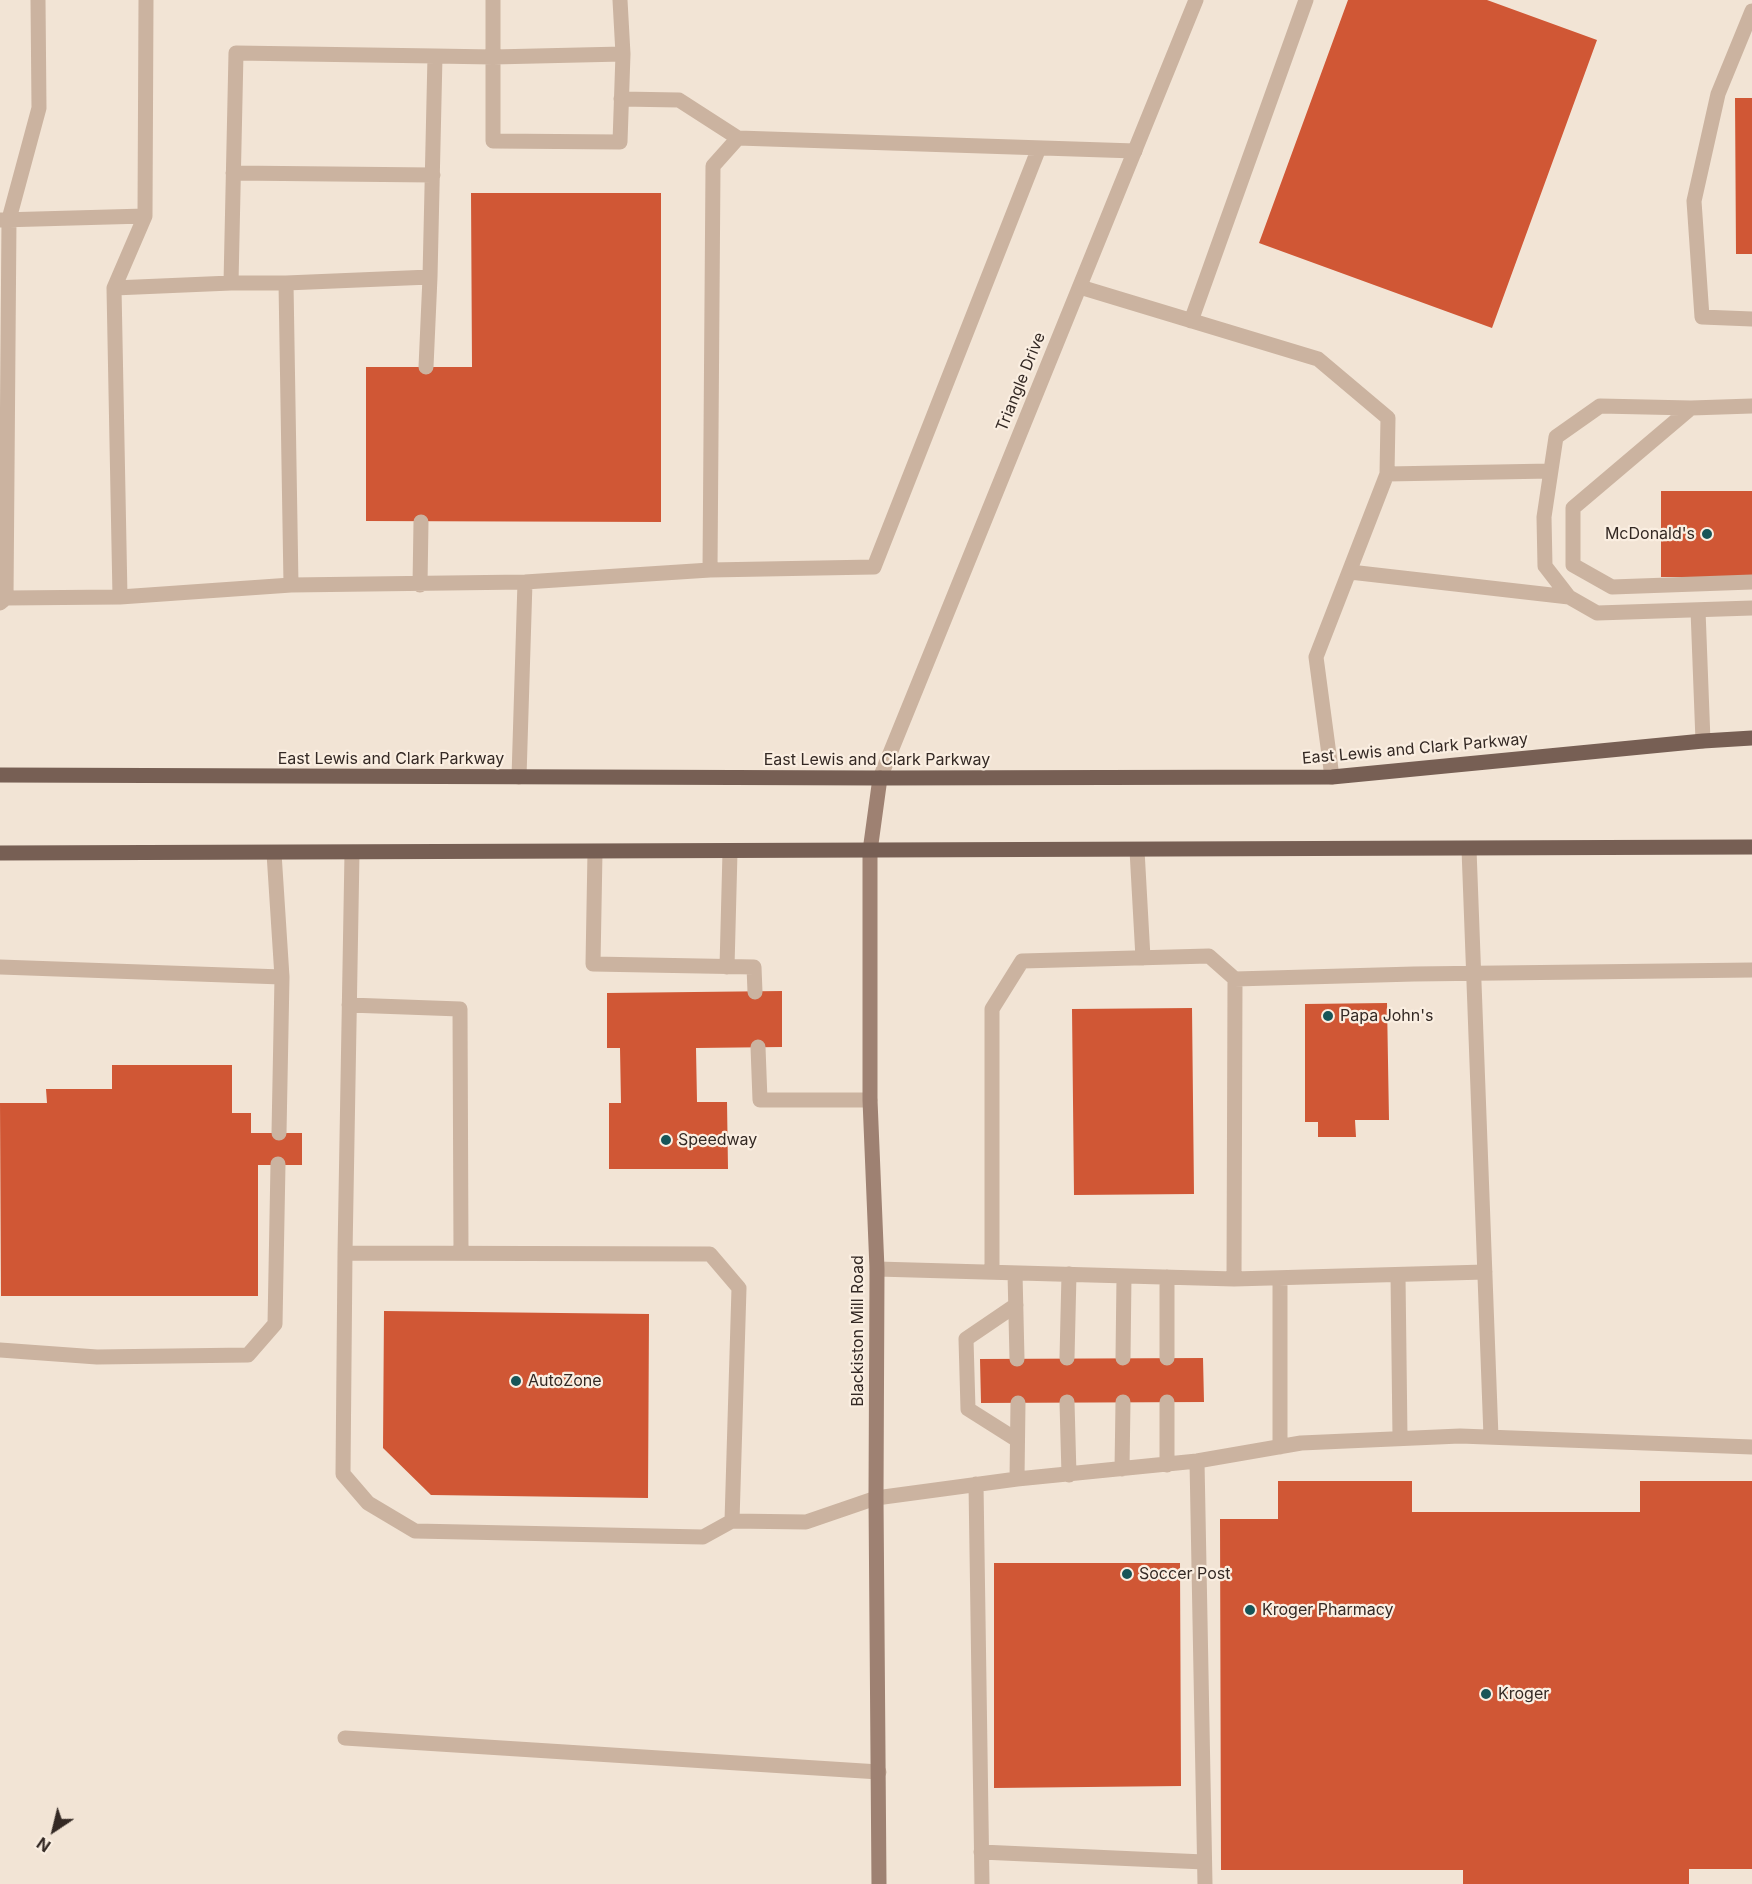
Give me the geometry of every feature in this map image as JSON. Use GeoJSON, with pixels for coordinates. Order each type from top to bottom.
{"type":"FeatureCollection","features":[{"type":"Feature","properties":{"kind":"main road","name":"East Lewis and Clark Parkway"},"geometry":{"type":"LineString","coordinates":[[0,775],[1332,777],[1752,738]]}},
{"type":"Feature","properties":{"kind":"main road","name":"Blackiston Mill Road"},"geometry":{"type":"LineString","coordinates":[[879,1884],[877,1269],[870,1100],[870,851],[880,778]]}},
{"type":"Feature","properties":{"kind":"main road"},"geometry":{"type":"LineString","coordinates":[[0,853],[1752,847]]}},
{"type":"Feature","properties":{"kind":"street"},"geometry":{"type":"LineString","coordinates":[[38,0],[39,108],[4,219],[3,600],[120,597],[291,585],[525,582],[710,570],[874,567],[1039,148]]}},
{"type":"Feature","properties":{"kind":"street"},"geometry":{"type":"LineString","coordinates":[[120,597],[114,288],[145,216],[146,0]]}},
{"type":"Feature","properties":{"kind":"street"},"geometry":{"type":"LineString","coordinates":[[493,0],[493,141],[620,142],[622,54],[620,0]]}},
{"type":"Feature","properties":{"kind":"street","name":"Triangle Drive"},"geometry":{"type":"LineString","coordinates":[[880,778],[1196,0]]}},
{"type":"Feature","properties":{"kind":"street"},"geometry":{"type":"LineString","coordinates":[[1191,321],[1306,0]]}},
{"type":"Feature","properties":{"kind":"street"},"geometry":{"type":"LineString","coordinates":[[1752,11],[1718,94],[1694,201],[1702,317],[1752,319]]}},
{"type":"Feature","properties":{"kind":"street"},"geometry":{"type":"LineString","coordinates":[[231,283],[236,53],[493,57],[622,54]]}},
{"type":"Feature","properties":{"kind":"street"},"geometry":{"type":"LineString","coordinates":[[426,367],[435,56]]}},
{"type":"Feature","properties":{"kind":"street"},"geometry":{"type":"LineString","coordinates":[[621,99],[679,100],[738,138],[1135,151]]}},
{"type":"Feature","properties":{"kind":"street"},"geometry":{"type":"LineString","coordinates":[[710,570],[713,166],[738,138]]}},
{"type":"Feature","properties":{"kind":"street"},"geometry":{"type":"LineString","coordinates":[[233,173],[433,175]]}},
{"type":"Feature","properties":{"kind":"street"},"geometry":{"type":"LineString","coordinates":[[4,219],[145,216]]}},
{"type":"Feature","properties":{"kind":"street"},"geometry":{"type":"LineString","coordinates":[[114,288],[430,277]]}},
{"type":"Feature","properties":{"kind":"street"},"geometry":{"type":"LineString","coordinates":[[286,283],[291,585]]}},
{"type":"Feature","properties":{"kind":"street"},"geometry":{"type":"LineString","coordinates":[[1080,287],[1318,359],[1388,418],[1387,474],[1316,657],[1332,777]]}},
{"type":"Feature","properties":{"kind":"street"},"geometry":{"type":"LineString","coordinates":[[1752,406],[1691,408],[1600,406],[1556,437],[1544,517],[1545,567],[1569,597],[1597,613],[1752,608]]}},
{"type":"Feature","properties":{"kind":"street"},"geometry":{"type":"LineString","coordinates":[[1691,408],[1573,508],[1573,565],[1612,587],[1752,582]]}},
{"type":"Feature","properties":{"kind":"street"},"geometry":{"type":"LineString","coordinates":[[1387,474],[1551,471]]}},
{"type":"Feature","properties":{"kind":"street"},"geometry":{"type":"LineString","coordinates":[[420,585],[421,522]]}},
{"type":"Feature","properties":{"kind":"street"},"geometry":{"type":"LineString","coordinates":[[1350,572],[1569,597]]}},
{"type":"Feature","properties":{"kind":"street"},"geometry":{"type":"LineString","coordinates":[[519,777],[525,582]]}},
{"type":"Feature","properties":{"kind":"street"},"geometry":{"type":"LineString","coordinates":[[1698,610],[1703,741]]}},
{"type":"Feature","properties":{"kind":"street"},"geometry":{"type":"LineString","coordinates":[[1469,849],[1491,1437]]}},
{"type":"Feature","properties":{"kind":"street"},"geometry":{"type":"LineString","coordinates":[[1137,850],[1143,958]]}},
{"type":"Feature","properties":{"kind":"street"},"geometry":{"type":"LineString","coordinates":[[595,852],[593,964],[754,967],[755,992]]}},
{"type":"Feature","properties":{"kind":"street"},"geometry":{"type":"LineString","coordinates":[[727,967],[730,852]]}},
{"type":"Feature","properties":{"kind":"street"},"geometry":{"type":"LineString","coordinates":[[274,853],[282,977],[279,1133]]}},
{"type":"Feature","properties":{"kind":"street"},"geometry":{"type":"LineString","coordinates":[[352,853],[343,1474],[368,1503],[415,1531],[703,1537],[732,1521],[806,1522],[876,1498],[1017,1479],[1167,1465],[1301,1443],[1460,1436],[1752,1447]]}},
{"type":"Feature","properties":{"kind":"street"},"geometry":{"type":"LineString","coordinates":[[992,1272],[992,1009],[1022,961],[1209,956],[1235,979],[1474,973],[1752,970]]}},
{"type":"Feature","properties":{"kind":"street"},"geometry":{"type":"LineString","coordinates":[[0,967],[282,977]]}},
{"type":"Feature","properties":{"kind":"street"},"geometry":{"type":"LineString","coordinates":[[1234,1279],[1235,979]]}},
{"type":"Feature","properties":{"kind":"street"},"geometry":{"type":"LineString","coordinates":[[349,1005],[460,1009],[461,1253]]}},
{"type":"Feature","properties":{"kind":"street"},"geometry":{"type":"LineString","coordinates":[[758,1047],[760,1100],[870,1100]]}},
{"type":"Feature","properties":{"kind":"street"},"geometry":{"type":"LineString","coordinates":[[0,1350],[97,1357],[248,1355],[275,1324],[278,1164]]}},
{"type":"Feature","properties":{"kind":"street"},"geometry":{"type":"LineString","coordinates":[[345,1253],[710,1254],[739,1288],[732,1521]]}},
{"type":"Feature","properties":{"kind":"street"},"geometry":{"type":"LineString","coordinates":[[877,1269],[1234,1279],[1485,1272]]}},
{"type":"Feature","properties":{"kind":"street"},"geometry":{"type":"LineString","coordinates":[[1015,1273],[1017,1359]]}},
{"type":"Feature","properties":{"kind":"street"},"geometry":{"type":"LineString","coordinates":[[1067,1358],[1069,1274]]}},
{"type":"Feature","properties":{"kind":"street"},"geometry":{"type":"LineString","coordinates":[[1398,1275],[1400,1438]]}},
{"type":"Feature","properties":{"kind":"street"},"geometry":{"type":"LineString","coordinates":[[1124,1276],[1124,1358]]}},
{"type":"Feature","properties":{"kind":"street"},"geometry":{"type":"LineString","coordinates":[[1167,1277],[1167,1358]]}},
{"type":"Feature","properties":{"kind":"street"},"geometry":{"type":"LineString","coordinates":[[1280,1278],[1280,1447]]}},
{"type":"Feature","properties":{"kind":"street"},"geometry":{"type":"LineString","coordinates":[[1016,1305],[966,1339],[968,1408],[1017,1440]]}},
{"type":"Feature","properties":{"kind":"street"},"geometry":{"type":"LineString","coordinates":[[1066,1402],[1068,1475]]}},
{"type":"Feature","properties":{"kind":"street"},"geometry":{"type":"LineString","coordinates":[[1122,1469],[1123,1402]]}},
{"type":"Feature","properties":{"kind":"street"},"geometry":{"type":"LineString","coordinates":[[1167,1402],[1167,1465]]}},
{"type":"Feature","properties":{"kind":"street"},"geometry":{"type":"LineString","coordinates":[[1017,1479],[1018,1403]]}},
{"type":"Feature","properties":{"kind":"street"},"geometry":{"type":"LineString","coordinates":[[1197,1461],[1205,1884]]}},
{"type":"Feature","properties":{"kind":"street"},"geometry":{"type":"LineString","coordinates":[[976,1484],[982,1884]]}},
{"type":"Feature","properties":{"kind":"street"},"geometry":{"type":"LineString","coordinates":[[345,1738],[879,1772]]}},
{"type":"Feature","properties":{"kind":"street"},"geometry":{"type":"LineString","coordinates":[[981,1852],[1204,1862]]}},
{"type":"Feature","properties":{"kind":"building"},"geometry":{"type":"Polygon","coordinates":[[[1348,0],[1487,0],[1597,40],[1492,328],[1259,243],[1348,0]]]}},
{"type":"Feature","properties":{"kind":"building"},"geometry":{"type":"Polygon","coordinates":[[[1735,98],[1752,98],[1752,254],[1736,254],[1735,98]]]}},
{"type":"Feature","properties":{"kind":"building"},"geometry":{"type":"Polygon","coordinates":[[[471,193],[661,193],[661,522],[366,521],[366,367],[472,367],[471,193]]]}},
{"type":"Feature","properties":{"kind":"building","name":"McDonald's"},"geometry":{"type":"Polygon","coordinates":[[[1661,491],[1752,491],[1752,577],[1661,577],[1661,491]]]}},
{"type":"Feature","properties":{"kind":"building","name":"Speedway"},"geometry":{"type":"Polygon","coordinates":[[[782,991],[782,1047],[696,1048],[697,1102],[727,1102],[728,1169],[609,1169],[609,1103],[621,1103],[620,1048],[607,1048],[607,993],[782,991]]]}},
{"type":"Feature","properties":{"kind":"building"},"geometry":{"type":"Polygon","coordinates":[[[1387,1003],[1389,1120],[1355,1120],[1356,1137],[1318,1137],[1318,1122],[1305,1122],[1305,1004],[1387,1003]]]}},
{"type":"Feature","properties":{"kind":"building"},"geometry":{"type":"Polygon","coordinates":[[[1192,1008],[1194,1194],[1074,1195],[1072,1009],[1192,1008]]]}},
{"type":"Feature","properties":{"kind":"building"},"geometry":{"type":"Polygon","coordinates":[[[112,1065],[232,1065],[232,1113],[251,1113],[251,1133],[302,1133],[302,1165],[258,1165],[258,1296],[1,1296],[0,1103],[47,1103],[46,1089],[112,1089],[112,1065]]]}},
{"type":"Feature","properties":{"kind":"building","name":"AutoZone"},"geometry":{"type":"Polygon","coordinates":[[[384,1311],[649,1314],[648,1498],[431,1495],[383,1448],[384,1311]]]}},
{"type":"Feature","properties":{"kind":"building"},"geometry":{"type":"Polygon","coordinates":[[[1203,1358],[1204,1402],[981,1403],[980,1359],[1203,1358]]]}},
{"type":"Feature","properties":{"kind":"building","name":"Kroger"},"geometry":{"type":"Polygon","coordinates":[[[1278,1481],[1412,1481],[1412,1512],[1640,1512],[1640,1481],[1752,1481],[1752,1869],[1689,1869],[1689,1884],[1463,1884],[1463,1870],[1221,1870],[1220,1519],[1278,1519],[1278,1481]]]}},
{"type":"Feature","properties":{"kind":"building"},"geometry":{"type":"Polygon","coordinates":[[[994,1563],[1180,1563],[1181,1786],[994,1788],[994,1563]]]}},
{"type":"Feature","properties":{"kind":"place","name":"McDonald's"},"geometry":{"type":"Point","coordinates":[1707,534]}},
{"type":"Feature","properties":{"kind":"place","name":"Papa John's"},"geometry":{"type":"Point","coordinates":[1328,1016]}},
{"type":"Feature","properties":{"kind":"place","name":"Speedway"},"geometry":{"type":"Point","coordinates":[666,1140]}},
{"type":"Feature","properties":{"kind":"place","name":"AutoZone"},"geometry":{"type":"Point","coordinates":[516,1381]}},
{"type":"Feature","properties":{"kind":"place","name":"Soccer Post"},"geometry":{"type":"Point","coordinates":[1127,1574]}},
{"type":"Feature","properties":{"kind":"place","name":"Kroger Pharmacy"},"geometry":{"type":"Point","coordinates":[1250,1610]}},
{"type":"Feature","properties":{"kind":"place","name":"Kroger"},"geometry":{"type":"Point","coordinates":[1486,1694]}}]}
